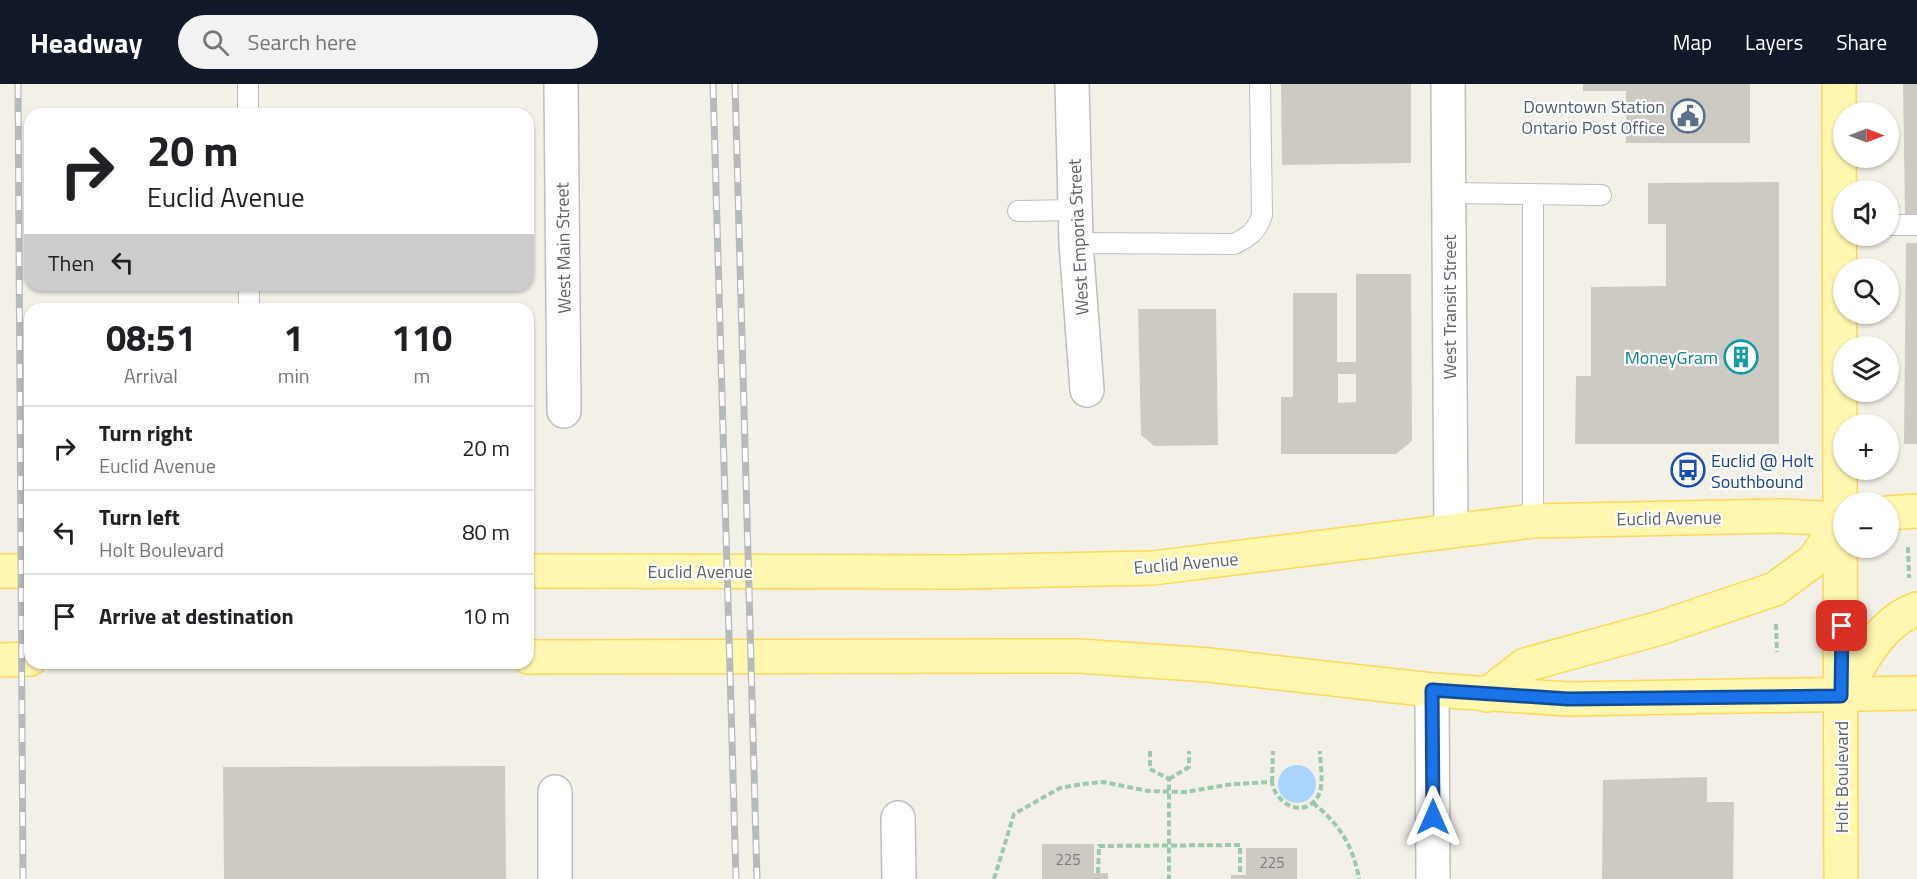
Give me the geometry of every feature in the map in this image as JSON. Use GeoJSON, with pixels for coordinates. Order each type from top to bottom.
{"type":"FeatureCollection","features":[{"type":"Feature","properties":{"kind":"main road","name":"Holt Boulevard"},"geometry":{"type":"LineString","coordinates":[[1839,84],[1841,180]]}},
{"type":"Feature","properties":{"kind":"main road","name":"Holt Boulevard"},"geometry":{"type":"LineString","coordinates":[[1842,246],[1842,492]]}},
{"type":"Feature","properties":{"kind":"main road"},"geometry":{"type":"LineString","coordinates":[[1899,512],[1917,511]]}},
{"type":"Feature","properties":{"kind":"main road","name":"Euclid Avenue"},"geometry":{"type":"LineString","coordinates":[[534,571],[971,572],[1153,568],[1533,521],[1779,516],[1833,519]]}},
{"type":"Feature","properties":{"kind":"main road"},"geometry":{"type":"LineString","coordinates":[[1486,695],[1525,664],[1660,628],[1775,589],[1814,560],[1833,532]]}},
{"type":"Feature","properties":{"kind":"main road","name":"Holt Boulevard"},"geometry":{"type":"LineString","coordinates":[[1841,879],[1842,558]]}},
{"type":"Feature","properties":{"kind":"main road"},"geometry":{"type":"LineString","coordinates":[[0,571],[24,571]]}},
{"type":"Feature","properties":{"kind":"main road"},"geometry":{"type":"LineString","coordinates":[[1841,696],[1878,636],[1908,612],[1913,598]]}},
{"type":"Feature","properties":{"kind":"main road"},"geometry":{"type":"LineString","coordinates":[[534,657],[1079,656],[1198,664],[1486,695],[1568,699],[1917,693]]}},
{"type":"Feature","properties":{"kind":"main road"},"geometry":{"type":"LineString","coordinates":[[0,660],[24,659]]}},
{"type":"Feature","properties":{"kind":"street","name":"West Main Street"},"geometry":{"type":"LineString","coordinates":[[561,84],[564,411]]}},
{"type":"Feature","properties":{"kind":"street","name":"West Emporia Street"},"geometry":{"type":"LineString","coordinates":[[1072,84],[1076,243],[1087,390]]}},
{"type":"Feature","properties":{"kind":"street","name":"West Transit Street"},"geometry":{"type":"LineString","coordinates":[[1448,84],[1451,530]]}},
{"type":"Feature","properties":{"kind":"street"},"geometry":{"type":"LineString","coordinates":[[1432,690],[1433,879]]}},
{"type":"Feature","properties":{"kind":"street"},"geometry":{"type":"LineString","coordinates":[[555,792],[555,879]]}},
{"type":"Feature","properties":{"kind":"street"},"geometry":{"type":"LineString","coordinates":[[898,818],[899,879]]}},
{"type":"Feature","properties":{"kind":"lane"},"geometry":{"type":"LineString","coordinates":[[248,84],[248,108]]}},
{"type":"Feature","properties":{"kind":"lane"},"geometry":{"type":"LineString","coordinates":[[1076,243],[1234,244],[1248,237],[1258,228],[1262,215],[1260,84]]}},
{"type":"Feature","properties":{"kind":"lane"},"geometry":{"type":"LineString","coordinates":[[1449,193],[1601,195]]}},
{"type":"Feature","properties":{"kind":"lane"},"geometry":{"type":"LineString","coordinates":[[1533,194],[1533,521]]}},
{"type":"Feature","properties":{"kind":"lane"},"geometry":{"type":"LineString","coordinates":[[1018,211],[1076,210]]}},
{"type":"Feature","properties":{"kind":"lane"},"geometry":{"type":"LineString","coordinates":[[1899,225],[1917,225]]}},
{"type":"Feature","properties":{"kind":"path"},"geometry":{"type":"LineString","coordinates":[[1908,544],[1913,598]]}},
{"type":"Feature","properties":{"kind":"path"},"geometry":{"type":"LineString","coordinates":[[1150,751],[1150,769],[1169,779]]}},
{"type":"Feature","properties":{"kind":"path"},"geometry":{"type":"LineString","coordinates":[[1169,779],[1189,767],[1189,751]]}},
{"type":"Feature","properties":{"kind":"path"},"geometry":{"type":"LineString","coordinates":[[1273,751],[1272,782],[1278,798],[1288,806],[1301,807],[1313,802],[1320,791],[1320,751]]}},
{"type":"Feature","properties":{"kind":"path"},"geometry":{"type":"LineString","coordinates":[[1169,779],[1169,879]]}},
{"type":"Feature","properties":{"kind":"path"},"geometry":{"type":"LineString","coordinates":[[994,879],[1014,814],[1060,788],[1103,782],[1148,791],[1169,792],[1272,782]]}},
{"type":"Feature","properties":{"kind":"path"},"geometry":{"type":"LineString","coordinates":[[1313,802],[1344,834],[1353,854],[1359,879]]}},
{"type":"Feature","properties":{"kind":"path"},"geometry":{"type":"LineString","coordinates":[[1098,873],[1099,846],[1240,845],[1240,875]]}},
{"type":"Feature","properties":{"kind":"water"},"geometry":{"type":"Polygon","coordinates":[[[1297,765],[1311,770],[1316,784],[1311,798],[1297,803],[1283,798],[1278,784],[1283,770],[1297,765]]]}},
{"type":"Feature","properties":{"kind":"building"},"geometry":{"type":"Polygon","coordinates":[[[1281,84],[1411,84],[1411,163],[1282,165],[1281,84]]]}},
{"type":"Feature","properties":{"kind":"building","name":"Downtown Station Ontario Post Office"},"geometry":{"type":"Polygon","coordinates":[[[1583,84],[1750,84],[1750,143],[1626,143],[1626,91],[1583,91],[1583,84]]]}},
{"type":"Feature","properties":{"kind":"building"},"geometry":{"type":"Polygon","coordinates":[[[1903,84],[1917,84],[1917,214],[1905,214],[1903,84]]]}},
{"type":"Feature","properties":{"kind":"building"},"geometry":{"type":"Polygon","coordinates":[[[1779,182],[1779,444],[1575,444],[1576,376],[1591,376],[1591,287],[1666,286],[1666,224],[1648,224],[1648,183],[1779,182]]]}},
{"type":"Feature","properties":{"kind":"building"},"geometry":{"type":"Polygon","coordinates":[[[1906,243],[1917,243],[1917,444],[1904,444],[1906,243]]]}},
{"type":"Feature","properties":{"kind":"building"},"geometry":{"type":"Polygon","coordinates":[[[1356,274],[1411,274],[1412,441],[1396,454],[1281,454],[1281,397],[1293,397],[1293,293],[1337,293],[1337,362],[1356,362],[1356,274]],[[1338,374],[1338,403],[1356,402],[1356,374],[1338,374]]]}},
{"type":"Feature","properties":{"kind":"building"},"geometry":{"type":"Polygon","coordinates":[[[1138,309],[1216,309],[1218,445],[1154,446],[1141,435],[1138,309]]]}},
{"type":"Feature","properties":{"kind":"building"},"geometry":{"type":"Polygon","coordinates":[[[505,766],[506,879],[224,879],[223,767],[505,766]]]}},
{"type":"Feature","properties":{"kind":"building"},"geometry":{"type":"Polygon","coordinates":[[[1707,777],[1707,802],[1734,802],[1733,879],[1602,879],[1603,780],[1707,777]]]}},
{"type":"Feature","properties":{"kind":"building"},"geometry":{"type":"Polygon","coordinates":[[[1042,844],[1094,844],[1094,873],[1108,873],[1108,879],[1042,879],[1042,844]]]}},
{"type":"Feature","properties":{"kind":"building"},"geometry":{"type":"Polygon","coordinates":[[[1246,848],[1297,848],[1297,879],[1231,879],[1231,875],[1246,875],[1246,848]]]}},
{"type":"Feature","properties":{"kind":"railway"},"geometry":{"type":"LineString","coordinates":[[18,84],[23,879]]}},
{"type":"Feature","properties":{"kind":"railway"},"geometry":{"type":"LineString","coordinates":[[713,84],[736,879]]}},
{"type":"Feature","properties":{"kind":"railway"},"geometry":{"type":"LineString","coordinates":[[735,84],[757,879]]}},
{"type":"Feature","properties":{"kind":"place","name":"Downtown Station Ontario Post Office"},"geometry":{"type":"Point","coordinates":[1688,116]}},
{"type":"Feature","properties":{"kind":"place","name":"MoneyGram"},"geometry":{"type":"Point","coordinates":[1741,357]}},
{"type":"Feature","properties":{"kind":"place","name":"Euclid @ Holt Southbound"},"geometry":{"type":"Point","coordinates":[1688,470]}},
{"type":"Feature","properties":{"kind":"route"},"geometry":{"type":"LineString","coordinates":[[1433,817],[1432,690],[1568,699],[1754,695],[1841,696],[1842,626]]}}]}
